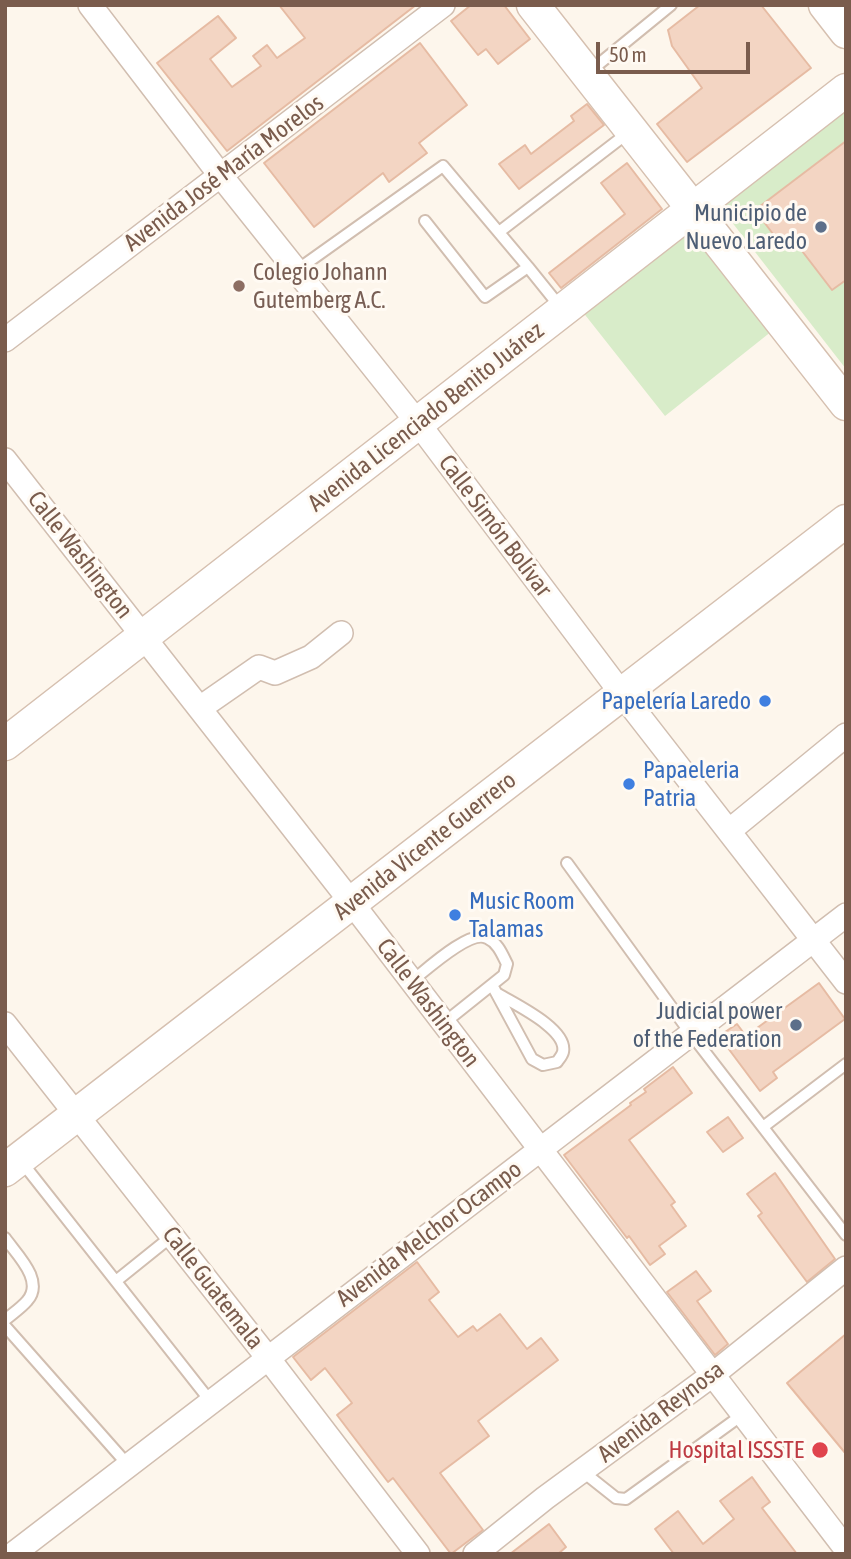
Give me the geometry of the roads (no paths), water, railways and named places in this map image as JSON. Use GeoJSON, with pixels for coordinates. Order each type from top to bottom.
{"type":"FeatureCollection","features":[{"type":"Feature","properties":{"kind":"main road"},"geometry":{"type":"LineString","coordinates":[[533,5],[846,404]]}},
{"type":"Feature","properties":{"kind":"main road"},"geometry":{"type":"LineString","coordinates":[[825,5],[846,32]]}},
{"type":"Feature","properties":{"kind":"main road","name":"Avenida Licenciado Benito Juárez"},"geometry":{"type":"LineString","coordinates":[[5,744],[846,90]]}},
{"type":"Feature","properties":{"kind":"main road","name":"Avenida Vicente Guerrero"},"geometry":{"type":"LineString","coordinates":[[13,1165],[846,521]]}},
{"type":"Feature","properties":{"kind":"street","name":"Calle Simón Bolívar"},"geometry":{"type":"LineString","coordinates":[[90,5],[221,176],[418,423],[622,694],[846,982]]}},
{"type":"Feature","properties":{"kind":"street","name":"Avenida José María Morelos"},"geometry":{"type":"LineString","coordinates":[[5,340],[443,5]]}},
{"type":"Feature","properties":{"kind":"street","name":"Calle Washington"},"geometry":{"type":"LineString","coordinates":[[5,460],[352,903],[711,1376],[846,1549]]}},
{"type":"Feature","properties":{"kind":"street"},"geometry":{"type":"LineString","coordinates":[[200,708],[259,667],[275,673],[311,657],[341,633]]}},
{"type":"Feature","properties":{"kind":"street"},"geometry":{"type":"LineString","coordinates":[[729,831],[846,735]]}},
{"type":"Feature","properties":{"kind":"street","name":"Avenida Melchor Ocampo"},"geometry":{"type":"LineString","coordinates":[[13,1554],[846,915]]}},
{"type":"Feature","properties":{"kind":"street","name":"Calle Guatemala"},"geometry":{"type":"LineString","coordinates":[[5,1024],[268,1358],[418,1554]]}},
{"type":"Feature","properties":{"kind":"street","name":"Avenida Reynosa"},"geometry":{"type":"LineString","coordinates":[[475,1554],[711,1376],[846,1268]]}},
{"type":"Feature","properties":{"kind":"lane"},"geometry":{"type":"LineString","coordinates":[[587,73],[671,5]]}},
{"type":"Feature","properties":{"kind":"lane"},"geometry":{"type":"LineString","coordinates":[[499,232],[631,130]]}},
{"type":"Feature","properties":{"kind":"lane"},"geometry":{"type":"LineString","coordinates":[[298,270],[443,166],[563,310]]}},
{"type":"Feature","properties":{"kind":"lane"},"geometry":{"type":"LineString","coordinates":[[425,221],[485,297],[528,267]]}},
{"type":"Feature","properties":{"kind":"lane"},"geometry":{"type":"LineString","coordinates":[[567,863],[691,1034],[845,1234]]}},
{"type":"Feature","properties":{"kind":"lane"},"geometry":{"type":"LineString","coordinates":[[412,981],[464,942],[478,936],[487,938],[499,947],[507,964],[495,989],[444,1023]]}},
{"type":"Feature","properties":{"kind":"lane"},"geometry":{"type":"LineString","coordinates":[[495,989],[551,1026],[562,1042],[563,1052],[557,1062],[543,1065],[532,1059],[495,989]]}},
{"type":"Feature","properties":{"kind":"lane"},"geometry":{"type":"LineString","coordinates":[[763,1127],[846,1064]]}},
{"type":"Feature","properties":{"kind":"lane"},"geometry":{"type":"LineString","coordinates":[[13,1165],[116,1281],[211,1402]]}},
{"type":"Feature","properties":{"kind":"lane"},"geometry":{"type":"LineString","coordinates":[[116,1281],[172,1236]]}},
{"type":"Feature","properties":{"kind":"lane"},"geometry":{"type":"LineString","coordinates":[[5,1238],[31,1275],[33,1288],[29,1300],[5,1320]]}},
{"type":"Feature","properties":{"kind":"lane"},"geometry":{"type":"LineString","coordinates":[[5,1326],[128,1465]]}},
{"type":"Feature","properties":{"kind":"lane"},"geometry":{"type":"LineString","coordinates":[[582,1471],[616,1498],[626,1499],[742,1415]]}},
{"type":"Feature","properties":{"kind":"place","name":"Municipio de Nuevo Laredo"},"geometry":{"type":"Point","coordinates":[821,227]}},
{"type":"Feature","properties":{"kind":"place","name":"Colegio Johann Gutemberg A.C."},"geometry":{"type":"Point","coordinates":[239,286]}},
{"type":"Feature","properties":{"kind":"place","name":"Papelería Laredo"},"geometry":{"type":"Point","coordinates":[765,701]}},
{"type":"Feature","properties":{"kind":"place","name":"Papaeleria Patria"},"geometry":{"type":"Point","coordinates":[629,784]}},
{"type":"Feature","properties":{"kind":"place","name":"Music Room Talamas"},"geometry":{"type":"Point","coordinates":[455,915]}},
{"type":"Feature","properties":{"kind":"place","name":"Judicial power of the Federation"},"geometry":{"type":"Point","coordinates":[796,1025]}},
{"type":"Feature","properties":{"kind":"place","name":"Hospital ISSSTE"},"geometry":{"type":"Point","coordinates":[820,1450]}}]}
